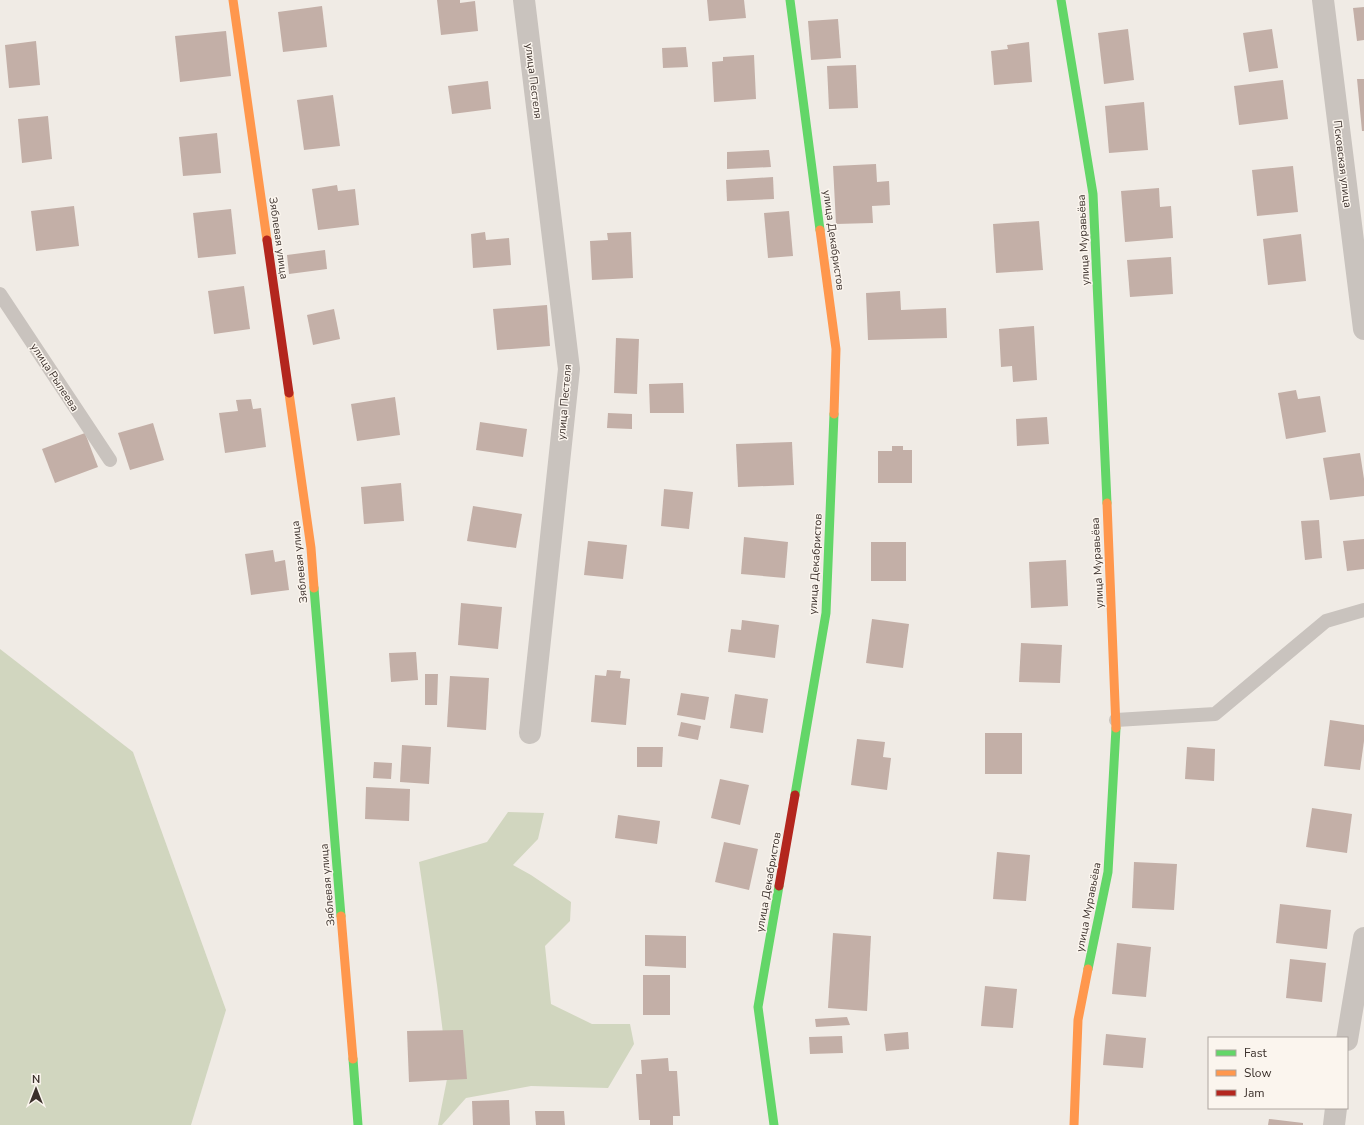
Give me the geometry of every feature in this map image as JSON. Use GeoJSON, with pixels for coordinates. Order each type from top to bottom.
{"type":"FeatureCollection","features":[{"type":"Feature","properties":{"kind":"street","name":"Зяблевая улица"},"geometry":{"type":"LineString","coordinates":[[233,0],[311,548],[358,1125]]}},
{"type":"Feature","properties":{"kind":"street","name":"улица Пестеля"},"geometry":{"type":"LineString","coordinates":[[524,0],[569,368],[530,734]]}},
{"type":"Feature","properties":{"kind":"street","name":"улица Декабристов"},"geometry":{"type":"LineString","coordinates":[[774,1125],[758,1006],[826,613],[836,349],[790,0]]}},
{"type":"Feature","properties":{"kind":"street","name":"улица Муравьёва"},"geometry":{"type":"LineString","coordinates":[[1061,0],[1093,194],[1116,720],[1108,872],[1078,1020],[1074,1125]]}},
{"type":"Feature","properties":{"kind":"street","name":"Псковская улица"},"geometry":{"type":"LineString","coordinates":[[1322,0],[1364,328]]}},
{"type":"Feature","properties":{"kind":"street"},"geometry":{"type":"LineString","coordinates":[[1348,1037],[1364,938]]}},
{"type":"Feature","properties":{"kind":"street"},"geometry":{"type":"LineString","coordinates":[[1334,1125],[1336,1109]]}},
{"type":"Feature","properties":{"kind":"lane","name":"улица Рылеева"},"geometry":{"type":"LineString","coordinates":[[0,294],[110,460]]}},
{"type":"Feature","properties":{"kind":"lane"},"geometry":{"type":"LineString","coordinates":[[1116,720],[1215,714],[1326,621],[1364,610]]}},
{"type":"Feature","properties":{"kind":"green space"},"geometry":{"type":"Polygon","coordinates":[[[0,649],[133,752],[226,1010],[191,1125],[0,1125],[0,649]]]}},
{"type":"Feature","properties":{"kind":"green space"},"geometry":{"type":"Polygon","coordinates":[[[508,812],[544,813],[538,839],[513,865],[531,875],[571,902],[570,921],[545,946],[551,1004],[592,1024],[630,1024],[634,1044],[608,1088],[531,1086],[466,1098],[442,1125],[438,1125],[448,1074],[419,862],[487,842],[508,812]]]}},
{"type":"Feature","properties":{"kind":"building"},"geometry":{"type":"Polygon","coordinates":[[[437,0],[460,0],[460,3],[475,1],[478,31],[441,35],[437,0]]]}},
{"type":"Feature","properties":{"kind":"building"},"geometry":{"type":"Polygon","coordinates":[[[707,0],[744,0],[746,18],[709,21],[707,0]]]}},
{"type":"Feature","properties":{"kind":"building"},"geometry":{"type":"Polygon","coordinates":[[[322,6],[327,47],[283,52],[278,12],[322,6]]]}},
{"type":"Feature","properties":{"kind":"building"},"geometry":{"type":"Polygon","coordinates":[[[1364,7],[1364,40],[1357,41],[1353,8],[1364,7]]]}},
{"type":"Feature","properties":{"kind":"building"},"geometry":{"type":"Polygon","coordinates":[[[838,19],[841,58],[811,60],[808,21],[838,19]]]}},
{"type":"Feature","properties":{"kind":"building"},"geometry":{"type":"Polygon","coordinates":[[[1128,29],[1134,80],[1104,84],[1098,33],[1128,29]]]}},
{"type":"Feature","properties":{"kind":"building"},"geometry":{"type":"Polygon","coordinates":[[[1272,29],[1278,68],[1249,72],[1243,33],[1272,29]]]}},
{"type":"Feature","properties":{"kind":"building"},"geometry":{"type":"Polygon","coordinates":[[[226,31],[231,76],[180,82],[175,36],[226,31]]]}},
{"type":"Feature","properties":{"kind":"building"},"geometry":{"type":"Polygon","coordinates":[[[36,41],[40,85],[9,88],[5,45],[36,41]]]}},
{"type":"Feature","properties":{"kind":"building"},"geometry":{"type":"Polygon","coordinates":[[[1029,42],[1032,82],[994,85],[991,51],[1008,49],[1007,45],[1029,42]]]}},
{"type":"Feature","properties":{"kind":"building"},"geometry":{"type":"Polygon","coordinates":[[[686,47],[688,67],[663,68],[662,48],[686,47]]]}},
{"type":"Feature","properties":{"kind":"building"},"geometry":{"type":"Polygon","coordinates":[[[754,55],[756,99],[714,102],[712,62],[723,61],[723,57],[754,55]]]}},
{"type":"Feature","properties":{"kind":"building"},"geometry":{"type":"Polygon","coordinates":[[[856,65],[858,108],[829,109],[827,66],[856,65]]]}},
{"type":"Feature","properties":{"kind":"building"},"geometry":{"type":"Polygon","coordinates":[[[1357,79],[1364,79],[1364,131],[1362,131],[1357,79]]]}},
{"type":"Feature","properties":{"kind":"building"},"geometry":{"type":"Polygon","coordinates":[[[1283,80],[1288,119],[1239,125],[1234,86],[1283,80]]]}},
{"type":"Feature","properties":{"kind":"building"},"geometry":{"type":"Polygon","coordinates":[[[488,81],[491,109],[452,114],[448,86],[488,81]]]}},
{"type":"Feature","properties":{"kind":"building"},"geometry":{"type":"Polygon","coordinates":[[[333,95],[340,146],[304,150],[297,100],[333,95]]]}},
{"type":"Feature","properties":{"kind":"building"},"geometry":{"type":"Polygon","coordinates":[[[1144,102],[1148,150],[1109,153],[1105,106],[1144,102]]]}},
{"type":"Feature","properties":{"kind":"building"},"geometry":{"type":"Polygon","coordinates":[[[48,116],[52,159],[22,163],[18,119],[48,116]]]}},
{"type":"Feature","properties":{"kind":"building"},"geometry":{"type":"Polygon","coordinates":[[[217,133],[221,173],[183,176],[179,137],[217,133]]]}},
{"type":"Feature","properties":{"kind":"building"},"geometry":{"type":"Polygon","coordinates":[[[769,150],[771,167],[727,169],[727,152],[769,150]]]}},
{"type":"Feature","properties":{"kind":"building"},"geometry":{"type":"Polygon","coordinates":[[[876,164],[877,182],[889,181],[890,205],[872,206],[873,223],[836,224],[833,166],[876,164]]]}},
{"type":"Feature","properties":{"kind":"building"},"geometry":{"type":"Polygon","coordinates":[[[1293,166],[1298,212],[1257,216],[1252,170],[1293,166]]]}},
{"type":"Feature","properties":{"kind":"building"},"geometry":{"type":"Polygon","coordinates":[[[773,177],[774,199],[727,201],[726,180],[773,177]]]}},
{"type":"Feature","properties":{"kind":"building"},"geometry":{"type":"Polygon","coordinates":[[[337,185],[338,191],[355,189],[359,225],[318,230],[312,189],[337,185]]]}},
{"type":"Feature","properties":{"kind":"building"},"geometry":{"type":"Polygon","coordinates":[[[1159,188],[1160,207],[1171,206],[1173,238],[1125,242],[1121,191],[1159,188]]]}},
{"type":"Feature","properties":{"kind":"building"},"geometry":{"type":"Polygon","coordinates":[[[74,206],[79,246],[36,251],[31,211],[74,206]]]}},
{"type":"Feature","properties":{"kind":"building"},"geometry":{"type":"Polygon","coordinates":[[[231,209],[236,254],[198,258],[193,213],[231,209]]]}},
{"type":"Feature","properties":{"kind":"building"},"geometry":{"type":"Polygon","coordinates":[[[789,211],[793,256],[768,258],[764,213],[789,211]]]}},
{"type":"Feature","properties":{"kind":"building"},"geometry":{"type":"Polygon","coordinates":[[[1039,221],[1043,270],[996,273],[993,224],[1039,221]]]}},
{"type":"Feature","properties":{"kind":"building"},"geometry":{"type":"Polygon","coordinates":[[[485,232],[486,240],[509,238],[511,265],[473,268],[471,234],[485,232]]]}},
{"type":"Feature","properties":{"kind":"building"},"geometry":{"type":"Polygon","coordinates":[[[631,232],[633,278],[592,280],[590,241],[608,240],[607,233],[631,232]]]}},
{"type":"Feature","properties":{"kind":"building"},"geometry":{"type":"Polygon","coordinates":[[[1301,234],[1306,281],[1268,285],[1263,239],[1301,234]]]}},
{"type":"Feature","properties":{"kind":"building"},"geometry":{"type":"Polygon","coordinates":[[[325,250],[327,269],[289,274],[287,255],[325,250]]]}},
{"type":"Feature","properties":{"kind":"building"},"geometry":{"type":"Polygon","coordinates":[[[1171,257],[1173,294],[1130,297],[1127,260],[1171,257]]]}},
{"type":"Feature","properties":{"kind":"building"},"geometry":{"type":"Polygon","coordinates":[[[244,286],[250,329],[214,334],[208,291],[244,286]]]}},
{"type":"Feature","properties":{"kind":"building"},"geometry":{"type":"Polygon","coordinates":[[[900,291],[901,310],[946,308],[947,338],[868,340],[866,293],[900,291]]]}},
{"type":"Feature","properties":{"kind":"building"},"geometry":{"type":"Polygon","coordinates":[[[547,305],[550,346],[497,350],[493,309],[547,305]]]}},
{"type":"Feature","properties":{"kind":"building"},"geometry":{"type":"Polygon","coordinates":[[[334,309],[340,339],[313,345],[307,315],[334,309]]]}},
{"type":"Feature","properties":{"kind":"building"},"geometry":{"type":"Polygon","coordinates":[[[1034,326],[1037,380],[1013,382],[1012,366],[1001,367],[999,329],[1034,326]]]}},
{"type":"Feature","properties":{"kind":"building"},"geometry":{"type":"Polygon","coordinates":[[[616,338],[639,339],[637,394],[614,393],[616,338]]]}},
{"type":"Feature","properties":{"kind":"building"},"geometry":{"type":"Polygon","coordinates":[[[683,383],[684,413],[650,413],[649,384],[683,383]]]}},
{"type":"Feature","properties":{"kind":"building"},"geometry":{"type":"Polygon","coordinates":[[[1296,390],[1298,399],[1320,396],[1326,432],[1286,439],[1278,393],[1296,390]]]}},
{"type":"Feature","properties":{"kind":"building"},"geometry":{"type":"Polygon","coordinates":[[[395,397],[400,435],[357,441],[351,404],[395,397]]]}},
{"type":"Feature","properties":{"kind":"building"},"geometry":{"type":"Polygon","coordinates":[[[251,399],[253,409],[261,408],[266,447],[225,453],[219,413],[238,411],[236,400],[251,399]]]}},
{"type":"Feature","properties":{"kind":"building"},"geometry":{"type":"Polygon","coordinates":[[[608,413],[632,414],[632,429],[607,428],[608,413]]]}},
{"type":"Feature","properties":{"kind":"building"},"geometry":{"type":"Polygon","coordinates":[[[1047,417],[1049,444],[1017,446],[1016,419],[1047,417]]]}},
{"type":"Feature","properties":{"kind":"building"},"geometry":{"type":"Polygon","coordinates":[[[480,422],[527,429],[523,457],[476,450],[480,422]]]}},
{"type":"Feature","properties":{"kind":"building"},"geometry":{"type":"Polygon","coordinates":[[[153,423],[164,460],[130,470],[118,433],[153,423]]]}},
{"type":"Feature","properties":{"kind":"building"},"geometry":{"type":"Polygon","coordinates":[[[85,433],[98,467],[55,483],[42,449],[85,433]]]}},
{"type":"Feature","properties":{"kind":"building"},"geometry":{"type":"Polygon","coordinates":[[[792,442],[794,485],[738,487],[736,444],[792,442]]]}},
{"type":"Feature","properties":{"kind":"building"},"geometry":{"type":"Polygon","coordinates":[[[892,446],[903,446],[903,450],[912,450],[912,483],[878,483],[878,451],[892,451],[892,446]]]}},
{"type":"Feature","properties":{"kind":"building"},"geometry":{"type":"Polygon","coordinates":[[[1360,453],[1364,479],[1364,496],[1330,500],[1323,458],[1360,453]]]}},
{"type":"Feature","properties":{"kind":"building"},"geometry":{"type":"Polygon","coordinates":[[[401,483],[404,521],[364,524],[361,487],[401,483]]]}},
{"type":"Feature","properties":{"kind":"building"},"geometry":{"type":"Polygon","coordinates":[[[664,489],[693,492],[689,529],[661,526],[664,489]]]}},
{"type":"Feature","properties":{"kind":"building"},"geometry":{"type":"Polygon","coordinates":[[[473,506],[522,514],[516,548],[467,541],[473,506]]]}},
{"type":"Feature","properties":{"kind":"building"},"geometry":{"type":"Polygon","coordinates":[[[1319,520],[1322,558],[1305,560],[1301,521],[1319,520]]]}},
{"type":"Feature","properties":{"kind":"building"},"geometry":{"type":"Polygon","coordinates":[[[744,537],[788,542],[785,578],[741,574],[744,537]]]}},
{"type":"Feature","properties":{"kind":"building"},"geometry":{"type":"Polygon","coordinates":[[[1364,539],[1364,569],[1347,571],[1343,541],[1364,539]]]}},
{"type":"Feature","properties":{"kind":"building"},"geometry":{"type":"Polygon","coordinates":[[[588,541],[627,545],[623,579],[584,575],[588,541]]]}},
{"type":"Feature","properties":{"kind":"building"},"geometry":{"type":"Polygon","coordinates":[[[871,542],[906,542],[906,581],[871,581],[871,542]]]}},
{"type":"Feature","properties":{"kind":"building"},"geometry":{"type":"Polygon","coordinates":[[[273,550],[275,562],[285,560],[289,590],[251,595],[245,554],[273,550]]]}},
{"type":"Feature","properties":{"kind":"building"},"geometry":{"type":"Polygon","coordinates":[[[1066,560],[1068,606],[1031,608],[1029,562],[1066,560]]]}},
{"type":"Feature","properties":{"kind":"building"},"geometry":{"type":"Polygon","coordinates":[[[461,603],[502,607],[498,649],[458,645],[461,603]]]}},
{"type":"Feature","properties":{"kind":"building"},"geometry":{"type":"Polygon","coordinates":[[[872,619],[909,624],[903,668],[866,663],[872,619]]]}},
{"type":"Feature","properties":{"kind":"building"},"geometry":{"type":"Polygon","coordinates":[[[742,620],[779,625],[775,658],[728,652],[731,629],[741,630],[742,620]]]}},
{"type":"Feature","properties":{"kind":"building"},"geometry":{"type":"Polygon","coordinates":[[[1021,643],[1062,645],[1060,683],[1019,682],[1021,643]]]}},
{"type":"Feature","properties":{"kind":"building"},"geometry":{"type":"Polygon","coordinates":[[[416,652],[418,680],[391,682],[389,653],[416,652]]]}},
{"type":"Feature","properties":{"kind":"building"},"geometry":{"type":"Polygon","coordinates":[[[607,670],[621,671],[620,678],[630,679],[626,725],[591,722],[595,675],[606,676],[607,670]]]}},
{"type":"Feature","properties":{"kind":"building"},"geometry":{"type":"Polygon","coordinates":[[[425,674],[438,674],[437,705],[425,705],[425,674]]]}},
{"type":"Feature","properties":{"kind":"building"},"geometry":{"type":"Polygon","coordinates":[[[450,676],[489,678],[486,730],[447,727],[450,676]]]}},
{"type":"Feature","properties":{"kind":"building"},"geometry":{"type":"Polygon","coordinates":[[[681,693],[709,697],[705,720],[677,715],[681,693]]]}},
{"type":"Feature","properties":{"kind":"building"},"geometry":{"type":"Polygon","coordinates":[[[735,694],[768,699],[763,733],[730,728],[735,694]]]}},
{"type":"Feature","properties":{"kind":"building"},"geometry":{"type":"Polygon","coordinates":[[[1330,720],[1364,725],[1364,741],[1360,770],[1324,766],[1330,720]]]}},
{"type":"Feature","properties":{"kind":"building"},"geometry":{"type":"Polygon","coordinates":[[[681,722],[701,726],[698,740],[678,736],[681,722]]]}},
{"type":"Feature","properties":{"kind":"building"},"geometry":{"type":"Polygon","coordinates":[[[985,733],[1022,733],[1022,774],[985,774],[985,733]]]}},
{"type":"Feature","properties":{"kind":"building"},"geometry":{"type":"Polygon","coordinates":[[[857,739],[885,742],[883,757],[891,758],[887,790],[851,785],[857,739]]]}},
{"type":"Feature","properties":{"kind":"building"},"geometry":{"type":"Polygon","coordinates":[[[402,745],[431,747],[429,784],[400,782],[402,745]]]}},
{"type":"Feature","properties":{"kind":"building"},"geometry":{"type":"Polygon","coordinates":[[[637,747],[663,747],[662,767],[637,767],[637,747]]]}},
{"type":"Feature","properties":{"kind":"building"},"geometry":{"type":"Polygon","coordinates":[[[1187,747],[1215,749],[1214,781],[1185,779],[1187,747]]]}},
{"type":"Feature","properties":{"kind":"building"},"geometry":{"type":"Polygon","coordinates":[[[374,762],[392,763],[391,779],[373,778],[374,762]]]}},
{"type":"Feature","properties":{"kind":"building"},"geometry":{"type":"Polygon","coordinates":[[[720,779],[749,785],[740,825],[711,818],[720,779]]]}},
{"type":"Feature","properties":{"kind":"building"},"geometry":{"type":"Polygon","coordinates":[[[366,787],[410,789],[409,821],[365,819],[366,787]]]}},
{"type":"Feature","properties":{"kind":"building"},"geometry":{"type":"Polygon","coordinates":[[[1312,808],[1352,814],[1347,853],[1306,847],[1312,808]]]}},
{"type":"Feature","properties":{"kind":"building"},"geometry":{"type":"Polygon","coordinates":[[[618,815],[660,821],[657,844],[615,838],[618,815]]]}},
{"type":"Feature","properties":{"kind":"building"},"geometry":{"type":"Polygon","coordinates":[[[724,842],[758,849],[749,890],[715,882],[724,842]]]}},
{"type":"Feature","properties":{"kind":"building"},"geometry":{"type":"Polygon","coordinates":[[[997,852],[1030,855],[1026,901],[993,899],[997,852]]]}},
{"type":"Feature","properties":{"kind":"building"},"geometry":{"type":"Polygon","coordinates":[[[1134,862],[1177,864],[1174,910],[1132,908],[1134,862]]]}},
{"type":"Feature","properties":{"kind":"building"},"geometry":{"type":"Polygon","coordinates":[[[1280,904],[1331,910],[1327,949],[1276,943],[1280,904]]]}},
{"type":"Feature","properties":{"kind":"building"},"geometry":{"type":"Polygon","coordinates":[[[833,933],[871,936],[867,1011],[828,1008],[833,933]]]}},
{"type":"Feature","properties":{"kind":"building"},"geometry":{"type":"Polygon","coordinates":[[[645,935],[686,936],[686,968],[645,966],[645,935]]]}},
{"type":"Feature","properties":{"kind":"building"},"geometry":{"type":"Polygon","coordinates":[[[1117,943],[1151,947],[1146,997],[1112,994],[1117,943]]]}},
{"type":"Feature","properties":{"kind":"building"},"geometry":{"type":"Polygon","coordinates":[[[1290,959],[1326,963],[1322,1002],[1286,998],[1290,959]]]}},
{"type":"Feature","properties":{"kind":"building"},"geometry":{"type":"Polygon","coordinates":[[[643,975],[670,975],[670,1015],[643,1015],[643,975]]]}},
{"type":"Feature","properties":{"kind":"building"},"geometry":{"type":"Polygon","coordinates":[[[985,986],[1017,989],[1013,1028],[981,1026],[985,986]]]}},
{"type":"Feature","properties":{"kind":"building"},"geometry":{"type":"Polygon","coordinates":[[[847,1017],[850,1025],[816,1027],[815,1019],[847,1017]]]}},
{"type":"Feature","properties":{"kind":"building"},"geometry":{"type":"Polygon","coordinates":[[[463,1030],[467,1079],[409,1082],[407,1031],[463,1030]]]}},
{"type":"Feature","properties":{"kind":"building"},"geometry":{"type":"Polygon","coordinates":[[[908,1032],[909,1049],[886,1051],[884,1034],[908,1032]]]}},
{"type":"Feature","properties":{"kind":"building"},"geometry":{"type":"Polygon","coordinates":[[[1106,1034],[1146,1038],[1143,1068],[1103,1065],[1106,1034]]]}},
{"type":"Feature","properties":{"kind":"building"},"geometry":{"type":"Polygon","coordinates":[[[842,1036],[843,1053],[810,1054],[809,1037],[842,1036]]]}},
{"type":"Feature","properties":{"kind":"building"},"geometry":{"type":"Polygon","coordinates":[[[668,1058],[669,1071],[677,1071],[680,1116],[673,1116],[673,1125],[650,1125],[650,1120],[639,1120],[636,1074],[642,1074],[641,1060],[668,1058]]]}},
{"type":"Feature","properties":{"kind":"building"},"geometry":{"type":"Polygon","coordinates":[[[509,1100],[510,1125],[473,1125],[472,1101],[509,1100]]]}},
{"type":"Feature","properties":{"kind":"building"},"geometry":{"type":"Polygon","coordinates":[[[535,1111],[564,1111],[565,1125],[536,1125],[535,1111]]]}},
{"type":"Feature","properties":{"kind":"building"},"geometry":{"type":"Polygon","coordinates":[[[1269,1119],[1303,1123],[1303,1125],[1268,1125],[1269,1119]]]}},
{"type":"Feature","properties":{"kind":"traffic: fast"},"geometry":{"type":"LineString","coordinates":[[790,0],[820,230]]}},
{"type":"Feature","properties":{"kind":"traffic: fast"},"geometry":{"type":"LineString","coordinates":[[1061,0],[1093,194],[1107,503]]}},
{"type":"Feature","properties":{"kind":"traffic: fast"},"geometry":{"type":"LineString","coordinates":[[795,795],[826,613],[834,414]]}},
{"type":"Feature","properties":{"kind":"traffic: fast"},"geometry":{"type":"LineString","coordinates":[[314,588],[341,916]]}},
{"type":"Feature","properties":{"kind":"traffic: fast"},"geometry":{"type":"LineString","coordinates":[[1088,969],[1108,872],[1116,728]]}},
{"type":"Feature","properties":{"kind":"traffic: fast"},"geometry":{"type":"LineString","coordinates":[[774,1125],[758,1007],[779,886]]}},
{"type":"Feature","properties":{"kind":"traffic: fast"},"geometry":{"type":"LineString","coordinates":[[353,1059],[358,1125]]}},
{"type":"Feature","properties":{"kind":"traffic: slow"},"geometry":{"type":"LineString","coordinates":[[233,0],[267,240]]}},
{"type":"Feature","properties":{"kind":"traffic: slow"},"geometry":{"type":"LineString","coordinates":[[820,230],[836,349],[834,414]]}},
{"type":"Feature","properties":{"kind":"traffic: slow"},"geometry":{"type":"LineString","coordinates":[[289,393],[311,548],[314,588]]}},
{"type":"Feature","properties":{"kind":"traffic: slow"},"geometry":{"type":"LineString","coordinates":[[1107,503],[1116,728]]}},
{"type":"Feature","properties":{"kind":"traffic: slow"},"geometry":{"type":"LineString","coordinates":[[341,916],[353,1059]]}},
{"type":"Feature","properties":{"kind":"traffic: slow"},"geometry":{"type":"LineString","coordinates":[[1074,1125],[1078,1020],[1088,969]]}},
{"type":"Feature","properties":{"kind":"traffic: jam"},"geometry":{"type":"LineString","coordinates":[[267,240],[289,393]]}},
{"type":"Feature","properties":{"kind":"traffic: jam"},"geometry":{"type":"LineString","coordinates":[[779,886],[795,795]]}}]}
